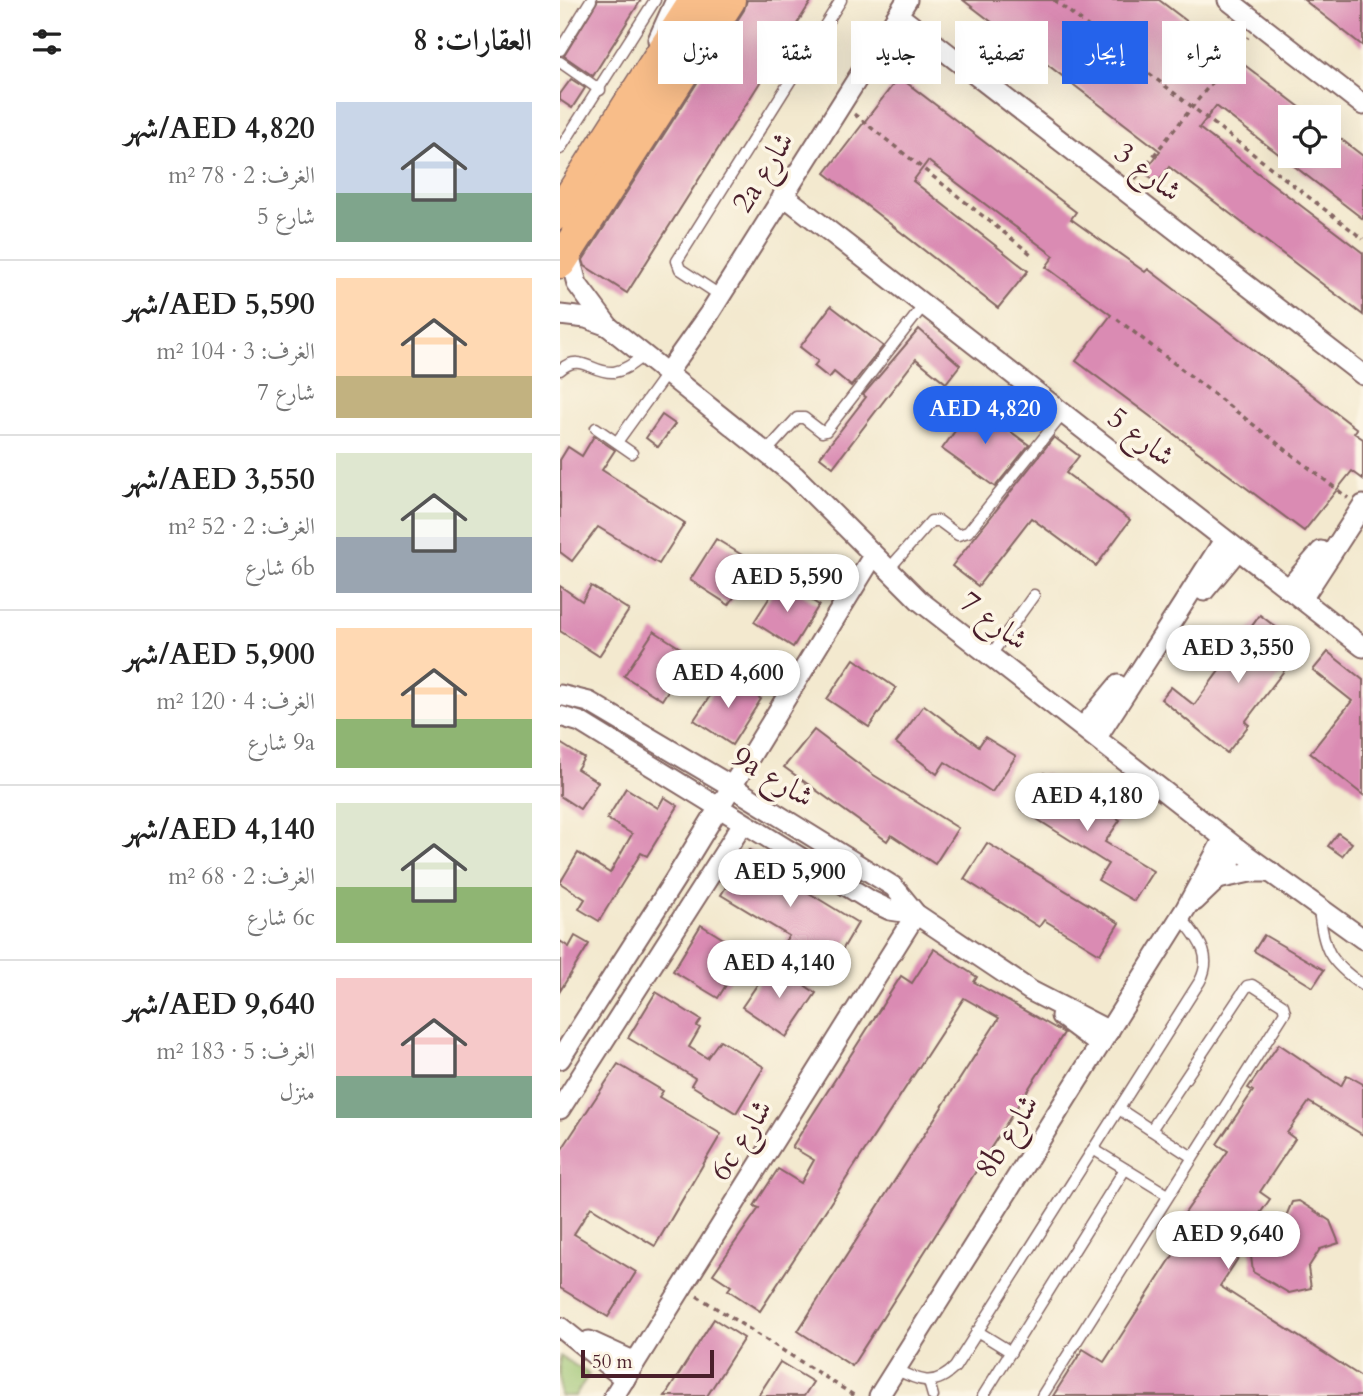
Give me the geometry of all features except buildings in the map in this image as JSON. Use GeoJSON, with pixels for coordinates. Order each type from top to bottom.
{"type":"FeatureCollection","features":[{"type":"Feature","properties":{"kind":"main road"},"geometry":{"type":"LineString","coordinates":[[560,213],[696,0]]}},
{"type":"Feature","properties":{"kind":"main road"},"geometry":{"type":"LineString","coordinates":[[564,256],[729,0]]}},
{"type":"Feature","properties":{"kind":"street"},"geometry":{"type":"LineString","coordinates":[[650,72],[662,29],[676,0]]}},
{"type":"Feature","properties":{"kind":"street"},"geometry":{"type":"LineString","coordinates":[[1228,0],[1363,105]]}},
{"type":"Feature","properties":{"kind":"street","name":"2a شارع"},"geometry":{"type":"LineString","coordinates":[[667,373],[721,296],[902,7]]}},
{"type":"Feature","properties":{"kind":"street","name":"شارع 3"},"geometry":{"type":"LineString","coordinates":[[902,7],[1125,191],[1363,375]]}},
{"type":"Feature","properties":{"kind":"street","name":"شارع 5"},"geometry":{"type":"LineString","coordinates":[[783,195],[1363,647]]}},
{"type":"Feature","properties":{"kind":"street","name":"شارع 7"},"geometry":{"type":"LineString","coordinates":[[564,256],[577,284],[609,327],[795,476],[887,570],[942,620],[1090,732],[1231,844],[1363,939]]}},
{"type":"Feature","properties":{"kind":"street","name":"شارع 7"},"geometry":{"type":"LineString","coordinates":[[560,315],[586,318],[609,327]]}},
{"type":"Feature","properties":{"kind":"street"},"geometry":{"type":"LineString","coordinates":[[1295,594],[1362,507]]}},
{"type":"Feature","properties":{"kind":"street"},"geometry":{"type":"LineString","coordinates":[[1090,732],[1179,616],[1196,600],[1231,545]]}},
{"type":"Feature","properties":{"kind":"street"},"geometry":{"type":"LineString","coordinates":[[560,1059],[674,881],[873,556]]}},
{"type":"Feature","properties":{"kind":"street","name":"9a شارع"},"geometry":{"type":"LineString","coordinates":[[560,695],[589,702],[894,887],[916,914],[1105,1038]]}},
{"type":"Feature","properties":{"kind":"street","name":"9a شارع"},"geometry":{"type":"LineString","coordinates":[[560,716],[580,722],[742,825],[880,906],[916,914]]}},
{"type":"Feature","properties":{"kind":"street"},"geometry":{"type":"LineString","coordinates":[[1195,815],[1212,873],[1271,872]]}},
{"type":"Feature","properties":{"kind":"street"},"geometry":{"type":"LineString","coordinates":[[560,1109],[742,825]]}},
{"type":"Feature","properties":{"kind":"street","name":"8b شارع"},"geometry":{"type":"LineString","coordinates":[[878,1396],[1184,913],[1231,844]]}},
{"type":"Feature","properties":{"kind":"street"},"geometry":{"type":"LineString","coordinates":[[674,881],[696,896]]}},
{"type":"Feature","properties":{"kind":"street","name":"6c شارع"},"geometry":{"type":"LineString","coordinates":[[614,1396],[916,914]]}},
{"type":"Feature","properties":{"kind":"street"},"geometry":{"type":"LineString","coordinates":[[563,1329],[630,1371]]}},
{"type":"Feature","properties":{"kind":"lane"},"geometry":{"type":"LineString","coordinates":[[560,50],[592,0]]}},
{"type":"Feature","properties":{"kind":"lane"},"geometry":{"type":"LineString","coordinates":[[560,149],[655,0]]}},
{"type":"Feature","properties":{"kind":"lane"},"geometry":{"type":"LineString","coordinates":[[721,296],[680,269],[677,261],[841,0]]}},
{"type":"Feature","properties":{"kind":"lane"},"geometry":{"type":"LineString","coordinates":[[560,62],[600,90]]}},
{"type":"Feature","properties":{"kind":"lane"},"geometry":{"type":"LineString","coordinates":[[766,452],[797,418],[804,418],[822,432],[826,431],[924,305]]}},
{"type":"Feature","properties":{"kind":"lane"},"geometry":{"type":"LineString","coordinates":[[560,370],[567,364],[581,362],[613,372],[630,366],[644,355]]}},
{"type":"Feature","properties":{"kind":"lane"},"geometry":{"type":"LineString","coordinates":[[617,442],[667,373]]}},
{"type":"Feature","properties":{"kind":"lane"},"geometry":{"type":"LineString","coordinates":[[887,570],[931,521],[939,521],[958,535],[965,534],[1063,414]]}},
{"type":"Feature","properties":{"kind":"lane"},"geometry":{"type":"LineString","coordinates":[[596,428],[632,453]]}},
{"type":"Feature","properties":{"kind":"lane"},"geometry":{"type":"LineString","coordinates":[[990,656],[1034,595]]}},
{"type":"Feature","properties":{"kind":"lane"},"geometry":{"type":"LineString","coordinates":[[1319,905],[1322,938],[1330,956],[1343,971],[1363,985]]}},
{"type":"Feature","properties":{"kind":"lane"},"geometry":{"type":"LineString","coordinates":[[896,1369],[919,1381],[929,1382],[948,1374],[1119,1109],[1204,973],[1204,947],[1184,913]]}},
{"type":"Feature","properties":{"kind":"lane"},"geometry":{"type":"LineString","coordinates":[[1042,1396],[1285,1012],[1283,1005],[1252,985],[1247,986],[1151,1130]]}},
{"type":"Feature","properties":{"kind":"lane"},"geometry":{"type":"LineString","coordinates":[[1119,1109],[1192,1157]]}},
{"type":"Feature","properties":{"kind":"lane"},"geometry":{"type":"LineString","coordinates":[[1093,1149],[1168,1195]]}},
{"type":"Feature","properties":{"kind":"lane"},"geometry":{"type":"LineString","coordinates":[[983,1396],[1125,1169]]}},
{"type":"Feature","properties":{"kind":"lane"},"geometry":{"type":"LineString","coordinates":[[977,1331],[1011,1352]]}},
{"type":"Feature","properties":{"kind":"lane"},"geometry":{"type":"LineString","coordinates":[[929,1382],[933,1396]]}},
{"type":"Feature","properties":{"kind":"path"},"geometry":{"type":"LineString","coordinates":[[1054,0],[1363,239]]}},
{"type":"Feature","properties":{"kind":"path"},"geometry":{"type":"LineString","coordinates":[[1125,191],[1259,24]]}},
{"type":"Feature","properties":{"kind":"path"},"geometry":{"type":"LineString","coordinates":[[841,104],[1031,254]]}},
{"type":"Feature","properties":{"kind":"path"},"geometry":{"type":"LineString","coordinates":[[1117,319],[1362,507]]}},
{"type":"Feature","properties":{"kind":"path"},"geometry":{"type":"LineString","coordinates":[[684,1288],[855,1396]]}},
{"type":"Feature","properties":{"kind":"green space"},"geometry":{"type":"Polygon","coordinates":[[[560,1356],[589,1374],[575,1396],[560,1396],[560,1356]]]}}]}
